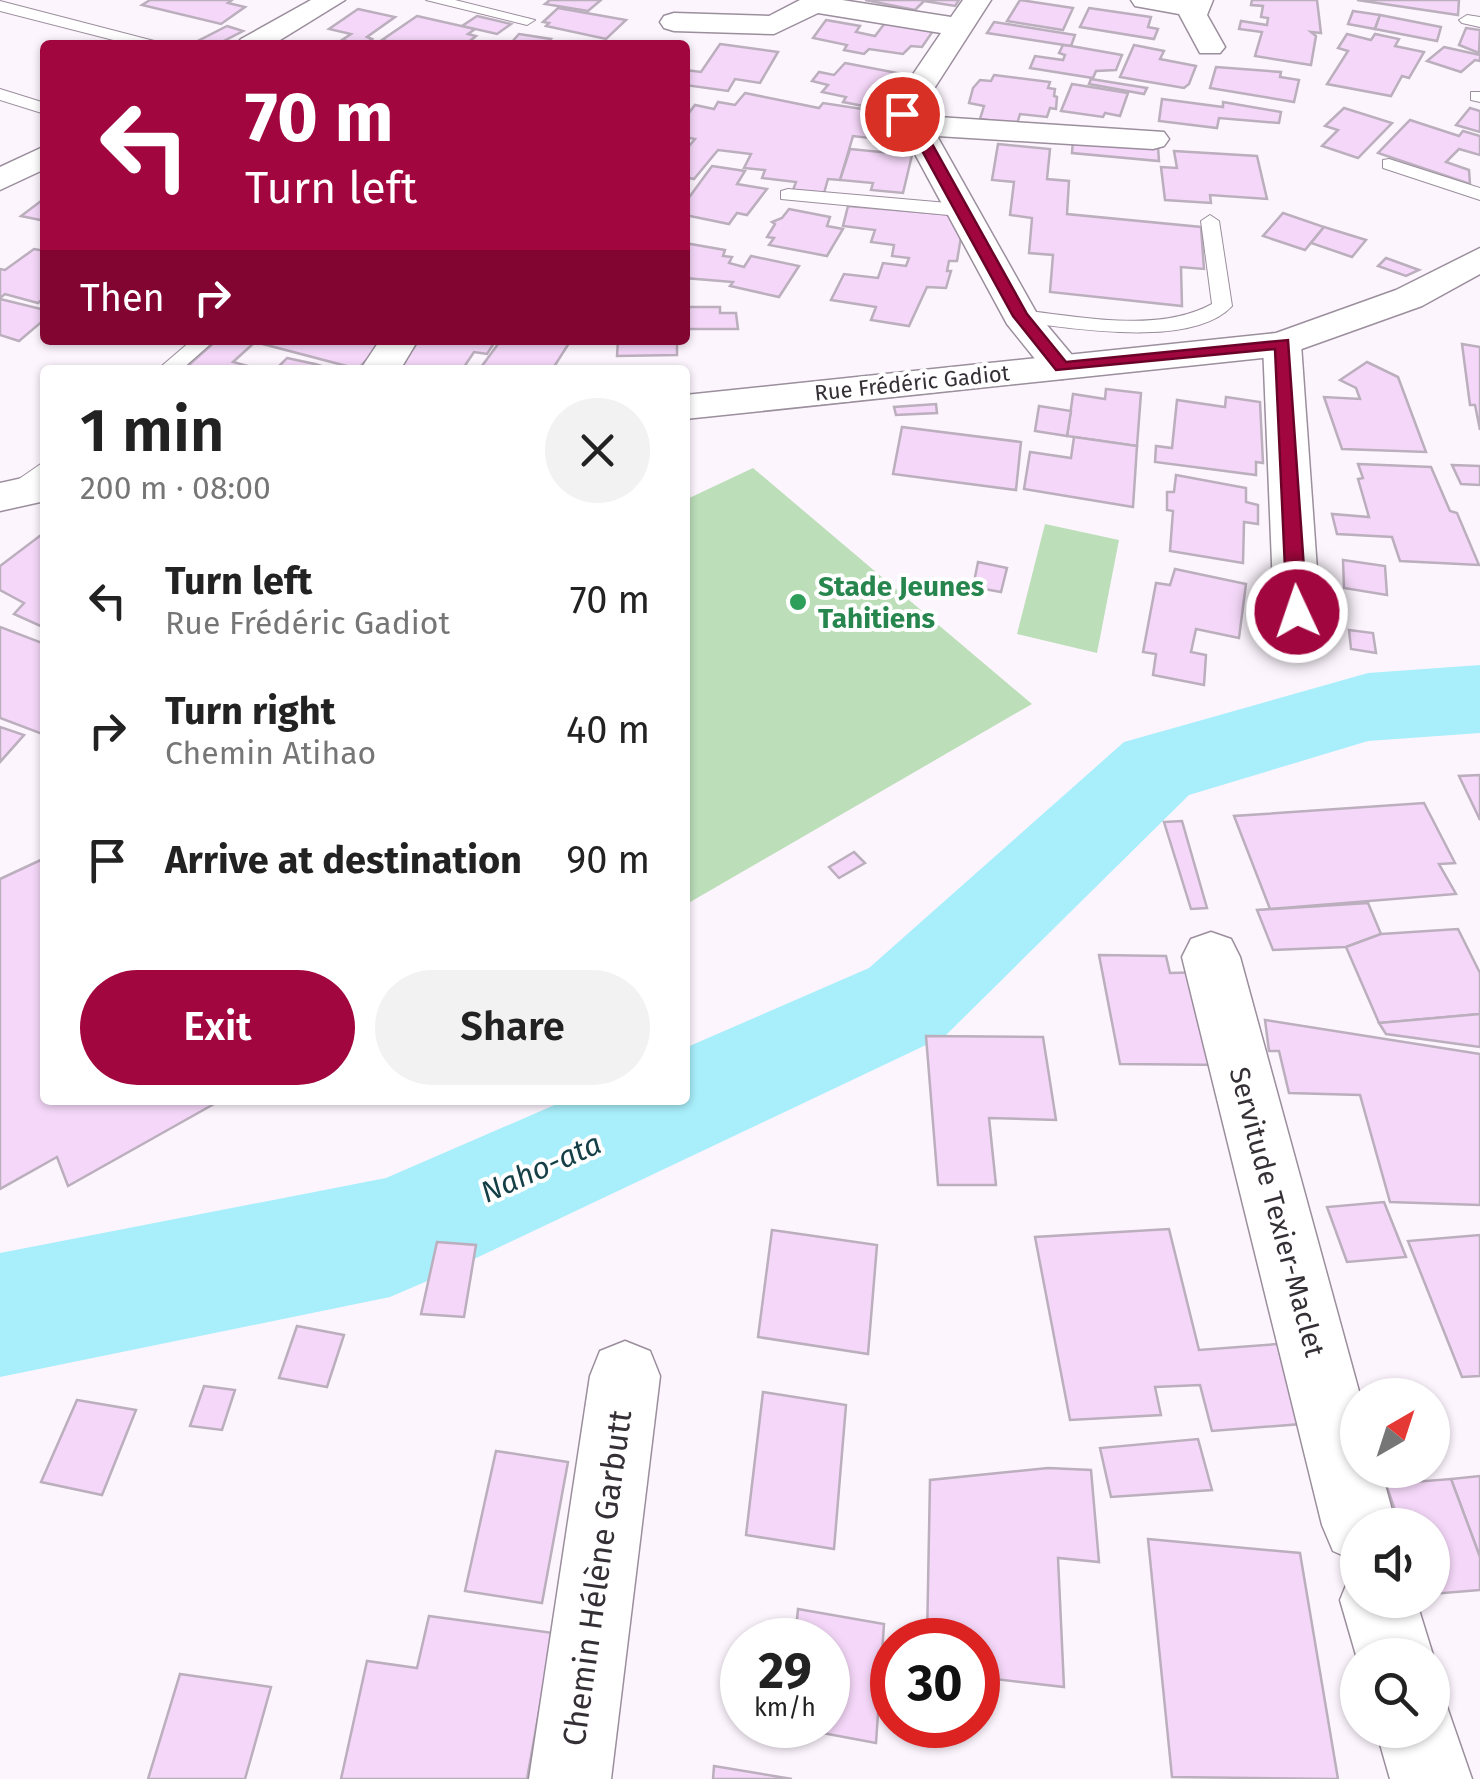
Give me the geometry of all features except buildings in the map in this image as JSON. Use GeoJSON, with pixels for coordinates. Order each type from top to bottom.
{"type":"FeatureCollection","features":[{"type":"Feature","properties":{"kind":"street"},"geometry":{"type":"LineString","coordinates":[[260,40],[331,0]]}},
{"type":"Feature","properties":{"kind":"street"},"geometry":{"type":"LineString","coordinates":[[1145,0],[1196,4],[1193,15],[1210,47]]}},
{"type":"Feature","properties":{"kind":"street"},"geometry":{"type":"LineString","coordinates":[[674,22],[774,26],[814,2],[967,14],[902,114],[915,124],[1020,316],[1062,367]]}},
{"type":"Feature","properties":{"kind":"street"},"geometry":{"type":"LineString","coordinates":[[915,124],[1153,139]]}},
{"type":"Feature","properties":{"kind":"street"},"geometry":{"type":"LineString","coordinates":[[0,180],[40,159]]}},
{"type":"Feature","properties":{"kind":"street","name":"Rue Frédéric Gadiot"},"geometry":{"type":"LineString","coordinates":[[690,405],[1282,344],[1409,298],[1480,259]]}},
{"type":"Feature","properties":{"kind":"street"},"geometry":{"type":"LineString","coordinates":[[1282,344],[1297,612]]}},
{"type":"Feature","properties":{"kind":"street","name":"Servitude Texier-Maclet"},"geometry":{"type":"LineString","coordinates":[[1211,957],[1355,1508]]}},
{"type":"Feature","properties":{"kind":"street","name":"Chemin Hélène Garbutt"},"geometry":{"type":"LineString","coordinates":[[570,1779],[625,1376]]}},
{"type":"Feature","properties":{"kind":"street"},"geometry":{"type":"LineString","coordinates":[[1421,1748],[1430,1779]]}},
{"type":"Feature","properties":{"kind":"lane"},"geometry":{"type":"LineString","coordinates":[[434,0],[527,20]]}},
{"type":"Feature","properties":{"kind":"lane"},"geometry":{"type":"LineString","coordinates":[[0,6],[133,40]]}},
{"type":"Feature","properties":{"kind":"lane"},"geometry":{"type":"LineString","coordinates":[[0,94],[40,107]]}},
{"type":"Feature","properties":{"kind":"lane"},"geometry":{"type":"LineString","coordinates":[[1389,164],[1480,194]]}},
{"type":"Feature","properties":{"kind":"lane"},"geometry":{"type":"LineString","coordinates":[[788,195],[960,210]]}},
{"type":"Feature","properties":{"kind":"lane"},"geometry":{"type":"LineString","coordinates":[[1020,316],[1139,324],[1210,316],[1222,306],[1210,221]]}},
{"type":"Feature","properties":{"kind":"lane"},"geometry":{"type":"LineString","coordinates":[[174,365],[199,345]]}},
{"type":"Feature","properties":{"kind":"green space","name":"Stade Jeunes Tahitiens"},"geometry":{"type":"Polygon","coordinates":[[[753,468],[1032,704],[690,902],[690,498],[753,468]]]}},
{"type":"Feature","properties":{"kind":"green space"},"geometry":{"type":"Polygon","coordinates":[[[1045,524],[1119,540],[1097,653],[1017,634],[1045,524]]]}},
{"type":"Feature","properties":{"kind":"waterway","name":"Naho-ata"},"geometry":{"type":"LineString","coordinates":[[690,1101],[907,1002],[1157,768],[1368,707],[1480,699]]}},
{"type":"Feature","properties":{"kind":"waterway","name":"Naho-ata"},"geometry":{"type":"LineString","coordinates":[[0,1315],[390,1237],[680,1105]]}},
{"type":"Feature","properties":{"kind":"place","name":"Stade Jeunes Tahitiens"},"geometry":{"type":"Point","coordinates":[798,602]}},
{"type":"Feature","properties":{"kind":"route"},"geometry":{"type":"LineString","coordinates":[[902,114],[915,124],[1020,316],[1062,367],[1282,344],[1297,612]]}}]}
